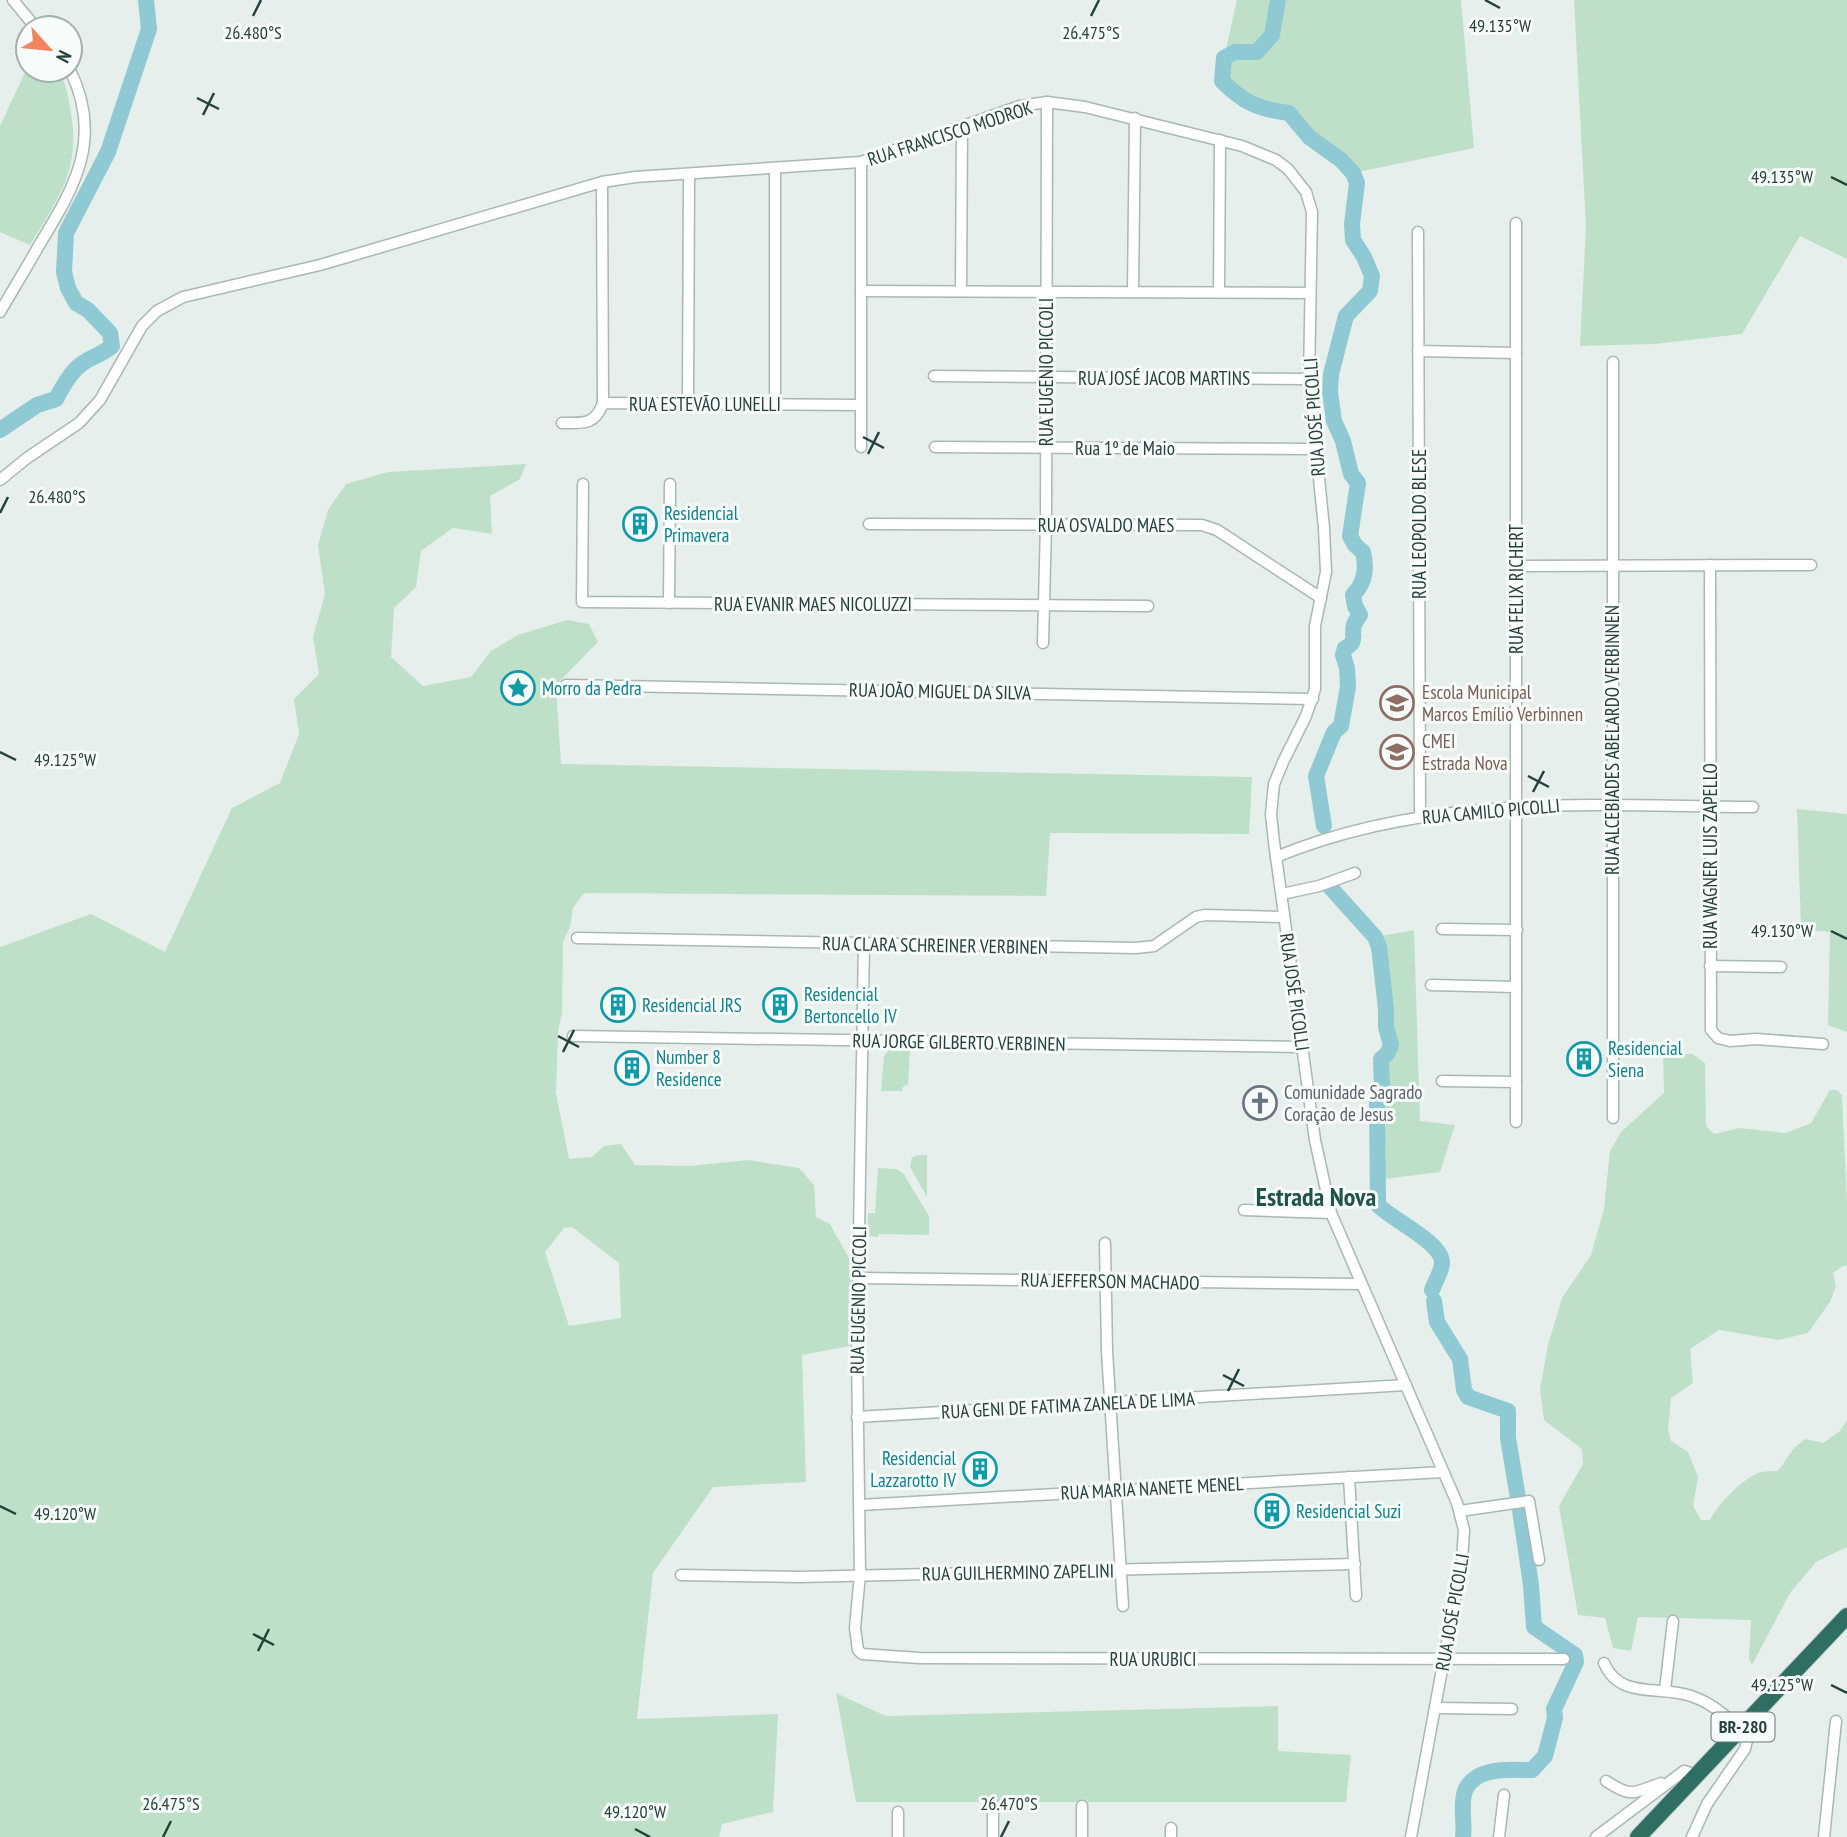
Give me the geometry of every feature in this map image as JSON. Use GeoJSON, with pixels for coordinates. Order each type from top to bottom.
{"type":"FeatureCollection","features":[{"type":"Feature","properties":{"kind":"highway","name":"BR-280"},"geometry":{"type":"LineString","coordinates":[[1639,1837],[1847,1616]]}},
{"type":"Feature","properties":{"kind":"street"},"geometry":{"type":"LineString","coordinates":[[13,0],[24,14]]}},
{"type":"Feature","properties":{"kind":"street"},"geometry":{"type":"LineString","coordinates":[[0,312],[77,177],[84,128],[81,100],[75,84]]}},
{"type":"Feature","properties":{"kind":"street","name":"RUA FRANCISCO MODROK"},"geometry":{"type":"LineString","coordinates":[[0,480],[79,423],[100,400],[142,326],[157,311],[196,293],[320,265],[601,182],[635,177],[861,162],[1020,106],[1047,102],[1135,118],[1220,140],[1276,160],[1298,179],[1306,192],[1312,212],[1310,293]]}},
{"type":"Feature","properties":{"kind":"street","name":"RUA EUGENIO PICCOLI"},"geometry":{"type":"LineString","coordinates":[[1043,643],[1046,525],[1047,102]]}},
{"type":"Feature","properties":{"kind":"street"},"geometry":{"type":"LineString","coordinates":[[1133,291],[1135,118]]}},
{"type":"Feature","properties":{"kind":"street"},"geometry":{"type":"LineString","coordinates":[[961,290],[962,127]]}},
{"type":"Feature","properties":{"kind":"street"},"geometry":{"type":"LineString","coordinates":[[1219,292],[1220,140]]}},
{"type":"Feature","properties":{"kind":"street"},"geometry":{"type":"LineString","coordinates":[[861,162],[861,447]]}},
{"type":"Feature","properties":{"kind":"street"},"geometry":{"type":"LineString","coordinates":[[775,169],[775,403]]}},
{"type":"Feature","properties":{"kind":"street"},"geometry":{"type":"LineString","coordinates":[[688,403],[689,174]]}},
{"type":"Feature","properties":{"kind":"street"},"geometry":{"type":"LineString","coordinates":[[601,182],[603,403]]}},
{"type":"Feature","properties":{"kind":"street","name":"RUA FELIX RICHERT"},"geometry":{"type":"LineString","coordinates":[[1516,223],[1516,1122]]}},
{"type":"Feature","properties":{"kind":"street","name":"RUA LEOPOLDO BLESE"},"geometry":{"type":"LineString","coordinates":[[1418,232],[1420,816]]}},
{"type":"Feature","properties":{"kind":"street"},"geometry":{"type":"LineString","coordinates":[[861,291],[1310,293]]}},
{"type":"Feature","properties":{"kind":"street","name":"RUA JOSÉ PICOLLI"},"geometry":{"type":"LineString","coordinates":[[1310,293],[1309,379],[1326,572],[1315,626],[1316,679],[1313,699],[1274,784],[1271,814],[1318,1160],[1331,1213],[1460,1511],[1464,1537],[1462,1561],[1411,1837]]}},
{"type":"Feature","properties":{"kind":"street"},"geometry":{"type":"LineString","coordinates":[[1418,351],[1516,354]]}},
{"type":"Feature","properties":{"kind":"street","name":"RUA ALCEBIADES ABELARDO VERBINNEN"},"geometry":{"type":"LineString","coordinates":[[1613,362],[1613,1118]]}},
{"type":"Feature","properties":{"kind":"street","name":"RUA JOSÉ JACOB MARTINS"},"geometry":{"type":"LineString","coordinates":[[934,376],[1309,379]]}},
{"type":"Feature","properties":{"kind":"street","name":"RUA ESTEVÃO LUNELLI"},"geometry":{"type":"LineString","coordinates":[[562,423],[591,421],[599,414],[603,403],[859,405]]}},
{"type":"Feature","properties":{"kind":"street","name":"Rua 1º de Maio"},"geometry":{"type":"LineString","coordinates":[[935,447],[1314,449]]}},
{"type":"Feature","properties":{"kind":"street","name":"RUA EVANIR MAES NICOLUZZI"},"geometry":{"type":"LineString","coordinates":[[583,484],[582,602],[1148,606]]}},
{"type":"Feature","properties":{"kind":"street"},"geometry":{"type":"LineString","coordinates":[[669,603],[670,484]]}},
{"type":"Feature","properties":{"kind":"street","name":"RUA OSVALDO MAES"},"geometry":{"type":"LineString","coordinates":[[869,524],[1210,527],[1321,598]]}},
{"type":"Feature","properties":{"kind":"street","name":"RUA WAGNER LUIS ZAPELLO"},"geometry":{"type":"LineString","coordinates":[[1710,565],[1711,1030],[1718,1038],[1823,1044]]}},
{"type":"Feature","properties":{"kind":"street"},"geometry":{"type":"LineString","coordinates":[[1517,566],[1811,565]]}},
{"type":"Feature","properties":{"kind":"street","name":"RUA JOÃO MIGUEL DA SILVA"},"geometry":{"type":"LineString","coordinates":[[566,685],[1313,699]]}},
{"type":"Feature","properties":{"kind":"street","name":"RUA CAMILO PICOLLI"},"geometry":{"type":"LineString","coordinates":[[1276,856],[1370,825],[1420,816],[1516,806],[1753,807]]}},
{"type":"Feature","properties":{"kind":"street"},"geometry":{"type":"LineString","coordinates":[[1282,894],[1319,886],[1355,873]]}},
{"type":"Feature","properties":{"kind":"street","name":"RUA CLARA SCHREINER VERBINEN"},"geometry":{"type":"LineString","coordinates":[[577,938],[1136,948],[1154,946],[1196,917],[1205,915],[1284,917]]}},
{"type":"Feature","properties":{"kind":"street"},"geometry":{"type":"LineString","coordinates":[[1442,929],[1517,930]]}},
{"type":"Feature","properties":{"kind":"street","name":"RUA EUGENIO PICCOLI"},"geometry":{"type":"LineString","coordinates":[[862,1654],[855,1640],[860,1574],[856,1417],[864,943]]}},
{"type":"Feature","properties":{"kind":"street"},"geometry":{"type":"LineString","coordinates":[[1710,966],[1781,967]]}},
{"type":"Feature","properties":{"kind":"street"},"geometry":{"type":"LineString","coordinates":[[1431,985],[1516,990]]}},
{"type":"Feature","properties":{"kind":"street"},"geometry":{"type":"LineString","coordinates":[[1454,992],[1516,990]]}},
{"type":"Feature","properties":{"kind":"street","name":"RUA JORGE GILBERTO VERBINEN"},"geometry":{"type":"LineString","coordinates":[[573,1036],[1302,1047]]}},
{"type":"Feature","properties":{"kind":"street"},"geometry":{"type":"LineString","coordinates":[[1443,1083],[1516,1085]]}},
{"type":"Feature","properties":{"kind":"street"},"geometry":{"type":"LineString","coordinates":[[1244,1210],[1331,1213]]}},
{"type":"Feature","properties":{"kind":"street"},"geometry":{"type":"LineString","coordinates":[[1105,1243],[1110,1402],[1123,1606]]}},
{"type":"Feature","properties":{"kind":"street","name":"RUA JEFFERSON MACHADO"},"geometry":{"type":"LineString","coordinates":[[860,1278],[1361,1284]]}},
{"type":"Feature","properties":{"kind":"street","name":"RUA GENI DE FATIMA ZANELA DE LIMA"},"geometry":{"type":"LineString","coordinates":[[856,1417],[1406,1385]]}},
{"type":"Feature","properties":{"kind":"street","name":"RUA MARIA NANETE MENEL"},"geometry":{"type":"LineString","coordinates":[[860,1505],[1443,1472]]}},
{"type":"Feature","properties":{"kind":"street"},"geometry":{"type":"LineString","coordinates":[[1349,1477],[1356,1596]]}},
{"type":"Feature","properties":{"kind":"street"},"geometry":{"type":"LineString","coordinates":[[1460,1511],[1529,1501],[1539,1560]]}},
{"type":"Feature","properties":{"kind":"street","name":"RUA GUILHERMINO ZAPELINI"},"geometry":{"type":"LineString","coordinates":[[681,1575],[799,1577],[1355,1564]]}},
{"type":"Feature","properties":{"kind":"street"},"geometry":{"type":"LineString","coordinates":[[1665,1690],[1673,1621]]}},
{"type":"Feature","properties":{"kind":"street","name":"RUA URUBICI"},"geometry":{"type":"LineString","coordinates":[[862,1654],[933,1658],[1564,1660]]}},
{"type":"Feature","properties":{"kind":"street"},"geometry":{"type":"LineString","coordinates":[[1604,1663],[1612,1677],[1623,1686],[1665,1690],[1707,1703],[1740,1730],[1747,1740],[1745,1749],[1707,1804],[1692,1837]]}},
{"type":"Feature","properties":{"kind":"street"},"geometry":{"type":"LineString","coordinates":[[1435,1708],[1512,1709]]}},
{"type":"Feature","properties":{"kind":"street"},"geometry":{"type":"LineString","coordinates":[[1824,1837],[1836,1721]]}},
{"type":"Feature","properties":{"kind":"street"},"geometry":{"type":"LineString","coordinates":[[1596,1837],[1673,1778],[1687,1770],[1698,1775]]}},
{"type":"Feature","properties":{"kind":"street"},"geometry":{"type":"LineString","coordinates":[[1606,1781],[1624,1793],[1630,1793],[1673,1778]]}},
{"type":"Feature","properties":{"kind":"street"},"geometry":{"type":"LineString","coordinates":[[1499,1837],[1504,1795]]}},
{"type":"Feature","properties":{"kind":"street"},"geometry":{"type":"LineString","coordinates":[[993,1804],[993,1837]]}},
{"type":"Feature","properties":{"kind":"street"},"geometry":{"type":"LineString","coordinates":[[1082,1806],[1082,1837]]}},
{"type":"Feature","properties":{"kind":"street"},"geometry":{"type":"LineString","coordinates":[[898,1812],[898,1837]]}},
{"type":"Feature","properties":{"kind":"green space"},"geometry":{"type":"Polygon","coordinates":[[[1237,0],[1461,0],[1474,148],[1353,173],[1341,160],[1309,137],[1289,113],[1252,104],[1222,81],[1224,58],[1237,0]]]}},
{"type":"Feature","properties":{"kind":"green space"},"geometry":{"type":"Polygon","coordinates":[[[1574,0],[1847,0],[1847,259],[1800,236],[1742,334],[1654,344],[1580,346],[1586,227],[1574,0]]]}},
{"type":"Feature","properties":{"kind":"green space"},"geometry":{"type":"Polygon","coordinates":[[[20,84],[64,84],[73,128],[71,164],[51,211],[30,245],[0,232],[0,126],[20,84]]]}},
{"type":"Feature","properties":{"kind":"green space"},"geometry":{"type":"Polygon","coordinates":[[[526,464],[520,479],[490,496],[492,534],[453,528],[421,551],[416,587],[394,608],[391,657],[423,686],[471,677],[491,651],[518,635],[567,620],[589,624],[598,642],[556,685],[561,764],[1252,777],[1249,834],[1050,833],[1046,896],[584,893],[573,908],[570,927],[563,941],[562,1013],[558,1031],[556,1093],[569,1159],[592,1157],[604,1146],[621,1144],[635,1165],[690,1166],[748,1160],[799,1168],[814,1185],[816,1217],[830,1224],[851,1262],[849,1346],[802,1355],[806,1482],[713,1487],[653,1573],[637,1719],[778,1714],[773,1812],[722,1824],[719,1837],[0,1837],[0,947],[91,914],[165,952],[232,808],[280,783],[299,734],[294,699],[319,674],[313,637],[325,594],[318,545],[328,510],[346,484],[388,472],[526,464]],[[572,1227],[564,1228],[545,1252],[569,1326],[621,1318],[619,1263],[572,1227]]]}},
{"type":"Feature","properties":{"kind":"green space"},"geometry":{"type":"Polygon","coordinates":[[[1797,809],[1847,814],[1847,1032],[1828,1025],[1830,932],[1801,929],[1797,809]]]}},
{"type":"Feature","properties":{"kind":"green space"},"geometry":{"type":"Polygon","coordinates":[[[1414,930],[1420,1121],[1455,1125],[1440,1172],[1376,1180],[1377,1103],[1382,1088],[1381,1059],[1391,1045],[1386,1027],[1382,965],[1375,937],[1414,930]]]}},
{"type":"Feature","properties":{"kind":"green space"},"geometry":{"type":"Polygon","coordinates":[[[889,1050],[910,1051],[908,1084],[902,1091],[881,1091],[884,1056],[889,1050]]]}},
{"type":"Feature","properties":{"kind":"green space"},"geometry":{"type":"Polygon","coordinates":[[[1692,1054],[1705,1063],[1706,1126],[1714,1134],[1739,1128],[1786,1133],[1811,1123],[1830,1090],[1837,1090],[1842,1095],[1847,1266],[1833,1273],[1836,1286],[1830,1302],[1808,1333],[1779,1340],[1719,1330],[1690,1349],[1693,1383],[1671,1398],[1668,1429],[1671,1441],[1688,1452],[1698,1477],[1693,1506],[1701,1520],[1710,1520],[1725,1499],[1754,1475],[1778,1471],[1794,1448],[1805,1439],[1823,1443],[1840,1431],[1847,1420],[1847,1547],[1816,1562],[1790,1593],[1752,1665],[1749,1659],[1751,1620],[1638,1617],[1631,1651],[1613,1648],[1605,1618],[1578,1615],[1559,1506],[1583,1464],[1582,1449],[1544,1420],[1540,1389],[1548,1345],[1562,1298],[1591,1255],[1604,1209],[1610,1151],[1621,1132],[1664,1093],[1663,1055],[1692,1054]]]}},
{"type":"Feature","properties":{"kind":"green space"},"geometry":{"type":"Polygon","coordinates":[[[927,1155],[927,1197],[910,1167],[912,1158],[927,1155]]]}},
{"type":"Feature","properties":{"kind":"green space"},"geometry":{"type":"Polygon","coordinates":[[[878,1168],[896,1169],[903,1173],[929,1216],[929,1235],[867,1236],[868,1213],[875,1213],[878,1168]]]}},
{"type":"Feature","properties":{"kind":"green space"},"geometry":{"type":"Polygon","coordinates":[[[836,1693],[886,1716],[1278,1706],[1278,1751],[1351,1755],[1346,1802],[856,1802],[836,1693]]]}},
{"type":"Feature","properties":{"kind":"waterway"},"geometry":{"type":"LineString","coordinates":[[0,430],[37,405],[56,399],[79,366],[112,346],[110,333],[88,310],[76,303],[68,288],[64,272],[66,233],[108,152],[149,29],[146,0]]}},
{"type":"Feature","properties":{"kind":"waterway"},"geometry":{"type":"LineString","coordinates":[[1278,0],[1272,35],[1257,52],[1235,52],[1224,58],[1222,81],[1252,104],[1289,113],[1309,137],[1341,160],[1353,173],[1357,183],[1352,224],[1353,240],[1372,276],[1370,291],[1346,316],[1331,374],[1330,392],[1334,421],[1343,441],[1351,474],[1358,483],[1350,536],[1363,552],[1365,569],[1360,585],[1353,595],[1360,615],[1354,625],[1353,641],[1345,648],[1343,655],[1348,687],[1341,726],[1334,732],[1316,776],[1324,826]]}},
{"type":"Feature","properties":{"kind":"waterway"},"geometry":{"type":"LineString","coordinates":[[1330,887],[1375,937],[1379,947],[1386,1027],[1391,1045],[1381,1059],[1382,1088],[1377,1103],[1378,1205],[1435,1248],[1442,1264],[1432,1290]]}},
{"type":"Feature","properties":{"kind":"waterway"},"geometry":{"type":"LineString","coordinates":[[1434,1301],[1437,1322],[1460,1359],[1464,1390],[1468,1397],[1508,1411],[1508,1438],[1518,1498]]}},
{"type":"Feature","properties":{"kind":"waterway"},"geometry":{"type":"LineString","coordinates":[[1463,1837],[1464,1796],[1470,1783],[1477,1777],[1494,1771],[1532,1770],[1545,1756],[1555,1718],[1554,1709],[1576,1662],[1575,1655],[1534,1627],[1520,1510]]}},
{"type":"Feature","properties":{"kind":"place","name":"Residencial Primavera"},"geometry":{"type":"Point","coordinates":[640,524]}},
{"type":"Feature","properties":{"kind":"place","name":"Morro da Pedra"},"geometry":{"type":"Point","coordinates":[518,688]}},
{"type":"Feature","properties":{"kind":"place","name":"Escola Municipal Marcos Emílio Verbinnen"},"geometry":{"type":"Point","coordinates":[1397,703]}},
{"type":"Feature","properties":{"kind":"place","name":"CMEI Estrada Nova"},"geometry":{"type":"Point","coordinates":[1397,752]}},
{"type":"Feature","properties":{"kind":"place","name":"Residencial JRS"},"geometry":{"type":"Point","coordinates":[618,1005]}},
{"type":"Feature","properties":{"kind":"place","name":"Residencial Bertoncello IV"},"geometry":{"type":"Point","coordinates":[780,1005]}},
{"type":"Feature","properties":{"kind":"place","name":"Residencial Siena"},"geometry":{"type":"Point","coordinates":[1584,1059]}},
{"type":"Feature","properties":{"kind":"place","name":"Number 8 Residence"},"geometry":{"type":"Point","coordinates":[632,1068]}},
{"type":"Feature","properties":{"kind":"place","name":"Comunidade Sagrado Coração de Jesus"},"geometry":{"type":"Point","coordinates":[1260,1103]}},
{"type":"Feature","properties":{"kind":"place","name":"Residencial Lazzarotto IV"},"geometry":{"type":"Point","coordinates":[980,1469]}},
{"type":"Feature","properties":{"kind":"place","name":"Residencial Suzi"},"geometry":{"type":"Point","coordinates":[1272,1511]}},
{"type":"Feature","properties":{"kind":"district","name":"Estrada Nova"},"geometry":{"type":"Point","coordinates":[1316,1197]}}]}
